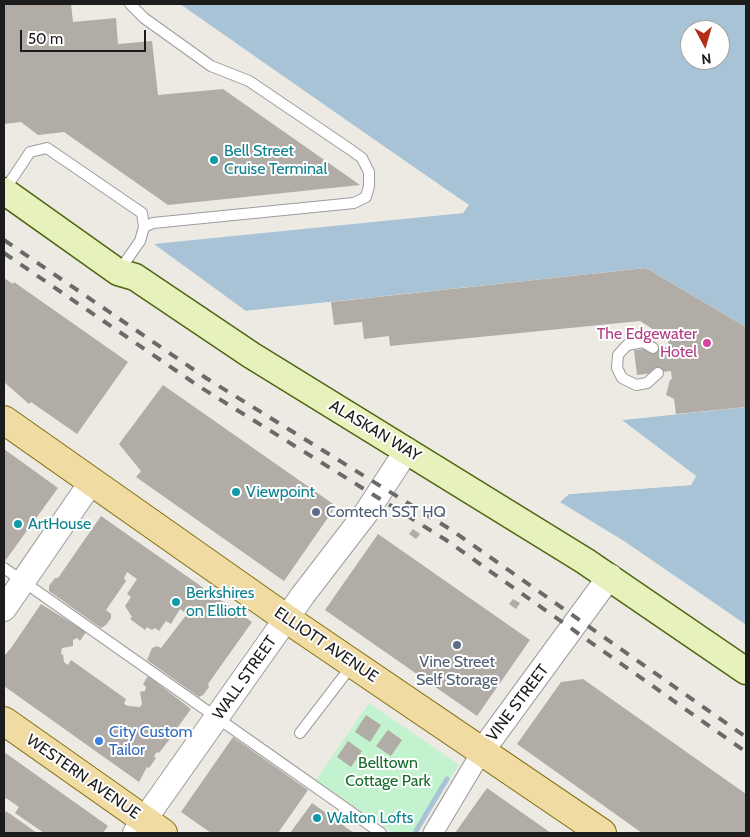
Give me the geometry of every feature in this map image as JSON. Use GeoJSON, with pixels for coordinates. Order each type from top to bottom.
{"type":"FeatureCollection","features":[{"type":"Feature","properties":{"kind":"main road","name":"ALASKAN WAY"},"geometry":{"type":"LineString","coordinates":[[4,192],[118,272],[135,277],[251,355],[610,576],[746,671]]}},
{"type":"Feature","properties":{"kind":"main road","name":"ELLIOTT AVENUE"},"geometry":{"type":"LineString","coordinates":[[4,420],[287,619],[602,833]]}},
{"type":"Feature","properties":{"kind":"main road","name":"WESTERN AVENUE"},"geometry":{"type":"LineString","coordinates":[[4,721],[147,829]]}},
{"type":"Feature","properties":{"kind":"street","name":"WALL STREET"},"geometry":{"type":"LineString","coordinates":[[147,829],[217,717],[366,513],[407,450]]}},
{"type":"Feature","properties":{"kind":"street"},"geometry":{"type":"LineString","coordinates":[[4,609],[13,575],[92,481]]}},
{"type":"Feature","properties":{"kind":"street","name":"VINE STREET"},"geometry":{"type":"LineString","coordinates":[[433,833],[482,751],[610,576]]}},
{"type":"Feature","properties":{"kind":"lane"},"geometry":{"type":"LineString","coordinates":[[130,4],[144,18],[211,66],[249,81],[352,150],[362,158],[369,172],[369,186],[366,197],[354,203],[162,221],[144,227]]}},
{"type":"Feature","properties":{"kind":"lane"},"geometry":{"type":"LineString","coordinates":[[4,192],[30,152],[47,148],[142,213],[144,227],[140,241],[118,272]]}},
{"type":"Feature","properties":{"kind":"lane"},"geometry":{"type":"LineString","coordinates":[[654,348],[643,342],[627,344],[618,355],[617,368],[622,378],[636,385],[647,383],[658,373]]}},
{"type":"Feature","properties":{"kind":"lane"},"geometry":{"type":"LineString","coordinates":[[13,575],[381,833]]}},
{"type":"Feature","properties":{"kind":"lane"},"geometry":{"type":"LineString","coordinates":[[300,733],[353,664]]}},
{"type":"Feature","properties":{"kind":"green space","name":"Belltown Cottage Park"},"geometry":{"type":"Polygon","coordinates":[[[369,703],[459,765],[412,833],[394,833],[316,780],[369,703]]]}},
{"type":"Feature","properties":{"kind":"water"},"geometry":{"type":"Polygon","coordinates":[[[180,4],[746,4],[746,327],[646,268],[246,311],[154,244],[463,213],[468,205],[180,4]]]}},
{"type":"Feature","properties":{"kind":"water"},"geometry":{"type":"Polygon","coordinates":[[[746,407],[745,624],[624,541],[560,502],[569,494],[691,485],[696,476],[621,420],[746,407]]]}},
{"type":"Feature","properties":{"kind":"pier"},"geometry":{"type":"Polygon","coordinates":[[[177,4],[469,205],[463,213],[152,242],[462,210],[465,205],[177,4]]]}},
{"type":"Feature","properties":{"kind":"pier"},"geometry":{"type":"Polygon","coordinates":[[[646,268],[746,327],[746,330],[646,270],[250,313],[246,311],[646,268]]]}},
{"type":"Feature","properties":{"kind":"pier"},"geometry":{"type":"Polygon","coordinates":[[[746,405],[746,407],[622,420],[696,476],[691,485],[569,494],[560,502],[558,501],[569,492],[690,483],[693,477],[620,422],[620,418],[746,405]]]}},
{"type":"Feature","properties":{"kind":"building","name":"Bell Street Cruise Terminal"},"geometry":{"type":"Polygon","coordinates":[[[4,4],[71,4],[73,22],[116,18],[118,44],[152,41],[158,95],[223,89],[360,185],[168,205],[64,132],[38,135],[21,122],[4,124],[4,4]]]}},
{"type":"Feature","properties":{"kind":"building","name":"The Edgewater Hotel"},"geometry":{"type":"Polygon","coordinates":[[[646,268],[746,327],[746,407],[676,414],[674,399],[666,395],[670,380],[672,379],[671,371],[637,375],[634,350],[669,347],[668,339],[640,321],[390,346],[389,336],[364,339],[362,322],[334,325],[331,302],[646,268]]]}},
{"type":"Feature","properties":{"kind":"building"},"geometry":{"type":"Polygon","coordinates":[[[4,278],[13,284],[14,282],[128,362],[77,434],[31,402],[29,404],[4,382],[4,278]]]}},
{"type":"Feature","properties":{"kind":"building","name":"Viewpoint"},"geometry":{"type":"Polygon","coordinates":[[[163,385],[336,506],[284,581],[136,477],[141,471],[119,444],[163,385]]]}},
{"type":"Feature","properties":{"kind":"building","name":"ArtHouse"},"geometry":{"type":"Polygon","coordinates":[[[4,449],[58,488],[5,561],[4,560],[4,449]]]}},
{"type":"Feature","properties":{"kind":"building","name":"Berkshires on Elliott"},"geometry":{"type":"Polygon","coordinates":[[[101,516],[252,622],[208,684],[209,687],[203,695],[199,697],[147,660],[152,648],[157,646],[161,648],[187,614],[180,609],[171,624],[166,621],[159,631],[155,628],[152,630],[147,627],[145,630],[130,619],[132,617],[125,606],[131,597],[127,594],[137,579],[127,572],[124,578],[126,581],[106,610],[111,614],[111,618],[101,628],[49,591],[49,586],[55,578],[58,578],[101,516]]]}},
{"type":"Feature","properties":{"kind":"building"},"geometry":{"type":"Polygon","coordinates":[[[413,529],[420,534],[416,539],[409,534],[413,529]]]}},
{"type":"Feature","properties":{"kind":"building","name":"Vine Street Self Storage"},"geometry":{"type":"Polygon","coordinates":[[[378,534],[530,640],[477,716],[325,610],[378,534]]]}},
{"type":"Feature","properties":{"kind":"building"},"geometry":{"type":"Polygon","coordinates":[[[513,599],[520,603],[516,609],[509,604],[513,599]]]}},
{"type":"Feature","properties":{"kind":"building"},"geometry":{"type":"Polygon","coordinates":[[[41,604],[86,632],[80,641],[77,638],[73,640],[73,646],[62,648],[61,655],[63,654],[64,662],[68,665],[71,660],[126,699],[124,704],[128,706],[140,707],[142,704],[140,692],[145,691],[146,687],[143,684],[148,676],[191,709],[175,731],[170,734],[172,736],[159,753],[157,752],[154,756],[156,758],[149,768],[147,767],[139,782],[4,686],[4,656],[41,604]]]}},
{"type":"Feature","properties":{"kind":"building"},"geometry":{"type":"Polygon","coordinates":[[[583,679],[746,794],[746,833],[642,833],[517,744],[561,682],[583,679]]]}},
{"type":"Feature","properties":{"kind":"building"},"geometry":{"type":"Polygon","coordinates":[[[366,715],[381,725],[370,742],[355,732],[366,715]]]}},
{"type":"Feature","properties":{"kind":"building"},"geometry":{"type":"Polygon","coordinates":[[[388,730],[402,740],[391,756],[376,746],[388,730]]]}},
{"type":"Feature","properties":{"kind":"building"},"geometry":{"type":"Polygon","coordinates":[[[233,737],[308,790],[278,833],[211,833],[181,812],[233,737]]]}},
{"type":"Feature","properties":{"kind":"building"},"geometry":{"type":"Polygon","coordinates":[[[348,741],[362,751],[351,767],[337,757],[348,741]]]}},
{"type":"Feature","properties":{"kind":"building"},"geometry":{"type":"Polygon","coordinates":[[[4,752],[108,826],[103,833],[44,833],[15,813],[19,807],[6,798],[4,800],[4,752]]]}},
{"type":"Feature","properties":{"kind":"building"},"geometry":{"type":"Polygon","coordinates":[[[487,788],[551,833],[455,833],[487,788]]]}},
{"type":"Feature","properties":{"kind":"building","name":"Walton Lofts"},"geometry":{"type":"Polygon","coordinates":[[[312,803],[354,833],[290,833],[312,803]]]}},
{"type":"Feature","properties":{"kind":"building"},"geometry":{"type":"Polygon","coordinates":[[[6,811],[37,833],[4,833],[4,815],[6,811]]]}},
{"type":"Feature","properties":{"kind":"waterway"},"geometry":{"type":"LineString","coordinates":[[416,831],[447,779]]}},
{"type":"Feature","properties":{"kind":"railway"},"geometry":{"type":"LineString","coordinates":[[4,240],[206,378],[453,531],[746,737]]}},
{"type":"Feature","properties":{"kind":"railway"},"geometry":{"type":"LineString","coordinates":[[4,253],[200,387],[446,540],[746,752]]}},
{"type":"Feature","properties":{"kind":"place","name":"Bell Street Cruise Terminal"},"geometry":{"type":"Point","coordinates":[214,160]}},
{"type":"Feature","properties":{"kind":"place","name":"The Edgewater Hotel"},"geometry":{"type":"Point","coordinates":[707,343]}},
{"type":"Feature","properties":{"kind":"place","name":"Viewpoint"},"geometry":{"type":"Point","coordinates":[236,492]}},
{"type":"Feature","properties":{"kind":"place","name":"Comtech SST HQ"},"geometry":{"type":"Point","coordinates":[316,512]}},
{"type":"Feature","properties":{"kind":"place","name":"ArtHouse"},"geometry":{"type":"Point","coordinates":[18,524]}},
{"type":"Feature","properties":{"kind":"place","name":"Berkshires on Elliott"},"geometry":{"type":"Point","coordinates":[176,602]}},
{"type":"Feature","properties":{"kind":"place","name":"Vine Street Self Storage"},"geometry":{"type":"Point","coordinates":[457,645]}},
{"type":"Feature","properties":{"kind":"place","name":"City Custom Tailor"},"geometry":{"type":"Point","coordinates":[99,741]}},
{"type":"Feature","properties":{"kind":"place","name":"Walton Lofts"},"geometry":{"type":"Point","coordinates":[317,818]}}]}
